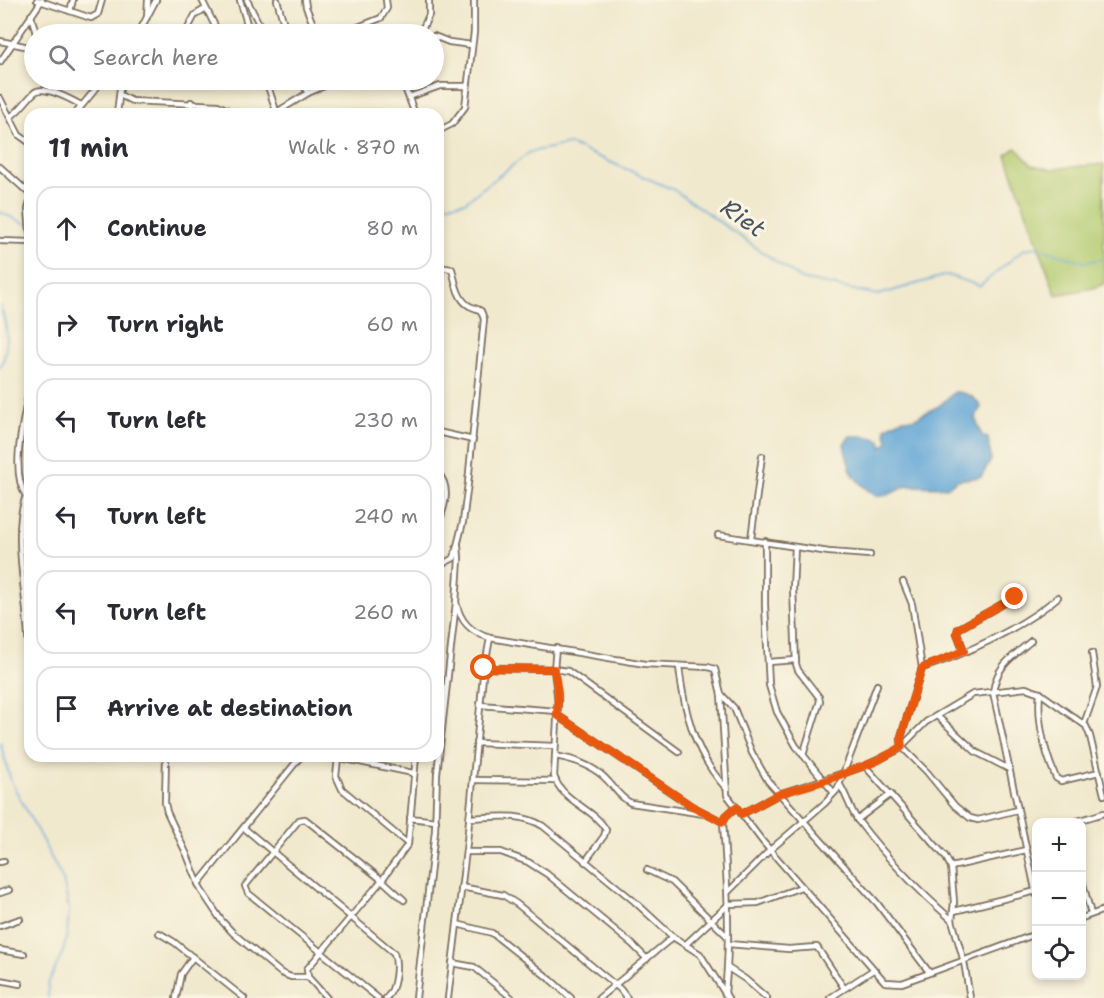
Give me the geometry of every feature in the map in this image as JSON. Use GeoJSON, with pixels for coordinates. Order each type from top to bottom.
{"type":"FeatureCollection","features":[{"type":"Feature","properties":{"kind":"street"},"geometry":{"type":"LineString","coordinates":[[70,11],[73,0]]}},
{"type":"Feature","properties":{"kind":"street"},"geometry":{"type":"LineString","coordinates":[[26,24],[40,1],[93,18],[98,14],[102,0]]}},
{"type":"Feature","properties":{"kind":"street"},"geometry":{"type":"LineString","coordinates":[[146,19],[148,0]]}},
{"type":"Feature","properties":{"kind":"street"},"geometry":{"type":"LineString","coordinates":[[143,24],[156,0]]}},
{"type":"Feature","properties":{"kind":"street"},"geometry":{"type":"LineString","coordinates":[[202,0],[215,24]]}},
{"type":"Feature","properties":{"kind":"street"},"geometry":{"type":"LineString","coordinates":[[240,0],[247,24]]}},
{"type":"Feature","properties":{"kind":"street"},"geometry":{"type":"LineString","coordinates":[[247,0],[257,24]]}},
{"type":"Feature","properties":{"kind":"street"},"geometry":{"type":"LineString","coordinates":[[277,0],[283,24]]}},
{"type":"Feature","properties":{"kind":"street"},"geometry":{"type":"LineString","coordinates":[[305,0],[313,24]]}},
{"type":"Feature","properties":{"kind":"street"},"geometry":{"type":"LineString","coordinates":[[366,24],[381,18],[387,8],[386,0]]}},
{"type":"Feature","properties":{"kind":"street"},"geometry":{"type":"LineString","coordinates":[[425,24],[430,10],[429,0]]}},
{"type":"Feature","properties":{"kind":"street"},"geometry":{"type":"LineString","coordinates":[[444,128],[452,124],[464,111],[475,23],[474,0]]}},
{"type":"Feature","properties":{"kind":"street"},"geometry":{"type":"LineString","coordinates":[[190,24],[195,15],[205,9]]}},
{"type":"Feature","properties":{"kind":"street"},"geometry":{"type":"LineString","coordinates":[[32,15],[34,24]]}},
{"type":"Feature","properties":{"kind":"street"},"geometry":{"type":"LineString","coordinates":[[0,62],[24,27]]}},
{"type":"Feature","properties":{"kind":"street"},"geometry":{"type":"LineString","coordinates":[[0,40],[24,46]]}},
{"type":"Feature","properties":{"kind":"street"},"geometry":{"type":"LineString","coordinates":[[444,40],[472,45]]}},
{"type":"Feature","properties":{"kind":"street"},"geometry":{"type":"LineString","coordinates":[[444,86],[467,86]]}},
{"type":"Feature","properties":{"kind":"street"},"geometry":{"type":"LineString","coordinates":[[10,117],[39,90],[50,92],[81,105]]}},
{"type":"Feature","properties":{"kind":"street"},"geometry":{"type":"LineString","coordinates":[[79,108],[95,90]]}},
{"type":"Feature","properties":{"kind":"street"},"geometry":{"type":"LineString","coordinates":[[118,108],[120,90]]}},
{"type":"Feature","properties":{"kind":"street"},"geometry":{"type":"LineString","coordinates":[[269,90],[275,108]]}},
{"type":"Feature","properties":{"kind":"street"},"geometry":{"type":"LineString","coordinates":[[285,108],[315,90]]}},
{"type":"Feature","properties":{"kind":"street"},"geometry":{"type":"LineString","coordinates":[[406,90],[413,108]]}},
{"type":"Feature","properties":{"kind":"street"},"geometry":{"type":"LineString","coordinates":[[409,97],[429,90]]}},
{"type":"Feature","properties":{"kind":"street"},"geometry":{"type":"LineString","coordinates":[[120,95],[132,100],[191,102],[220,105],[225,108]]}},
{"type":"Feature","properties":{"kind":"street"},"geometry":{"type":"LineString","coordinates":[[0,98],[20,135],[24,138]]}},
{"type":"Feature","properties":{"kind":"street"},"geometry":{"type":"LineString","coordinates":[[191,102],[192,108]]}},
{"type":"Feature","properties":{"kind":"street"},"geometry":{"type":"LineString","coordinates":[[0,167],[24,189]]}},
{"type":"Feature","properties":{"kind":"street"},"geometry":{"type":"LineString","coordinates":[[0,241],[24,242]]}},
{"type":"Feature","properties":{"kind":"street"},"geometry":{"type":"LineString","coordinates":[[444,268],[452,269],[456,286],[464,301],[469,306],[478,308],[484,316],[463,522],[454,558],[444,562]]}},
{"type":"Feature","properties":{"kind":"street"},"geometry":{"type":"LineString","coordinates":[[24,424],[18,462],[24,492]]}},
{"type":"Feature","properties":{"kind":"street"},"geometry":{"type":"LineString","coordinates":[[444,433],[473,440]]}},
{"type":"Feature","properties":{"kind":"street"},"geometry":{"type":"LineString","coordinates":[[751,539],[762,456]]}},
{"type":"Feature","properties":{"kind":"street"},"geometry":{"type":"LineString","coordinates":[[444,483],[446,499],[444,506]]}},
{"type":"Feature","properties":{"kind":"street"},"geometry":{"type":"LineString","coordinates":[[24,507],[21,526],[24,602]]}},
{"type":"Feature","properties":{"kind":"street"},"geometry":{"type":"LineString","coordinates":[[718,535],[795,547],[870,555]]}},
{"type":"Feature","properties":{"kind":"street"},"geometry":{"type":"LineString","coordinates":[[765,541],[769,685],[777,712],[796,746],[834,793]]}},
{"type":"Feature","properties":{"kind":"street"},"geometry":{"type":"LineString","coordinates":[[444,711],[456,602],[458,545]]}},
{"type":"Feature","properties":{"kind":"street"},"geometry":{"type":"LineString","coordinates":[[795,547],[793,589],[796,660],[798,670],[820,701],[803,755]]}},
{"type":"Feature","properties":{"kind":"street"},"geometry":{"type":"LineString","coordinates":[[903,582],[912,604],[922,668],[901,737],[902,747],[927,772],[955,806],[970,819],[978,820],[1017,810]]}},
{"type":"Feature","properties":{"kind":"street"},"geometry":{"type":"LineString","coordinates":[[964,651],[957,633],[958,629],[1015,597]]}},
{"type":"Feature","properties":{"kind":"street"},"geometry":{"type":"LineString","coordinates":[[922,668],[964,651],[1026,621],[1058,597]]}},
{"type":"Feature","properties":{"kind":"street"},"geometry":{"type":"LineString","coordinates":[[456,602],[458,612],[465,624],[477,633],[490,638],[645,664],[714,669],[721,694],[727,795],[770,850],[882,981],[902,983],[1032,936]]}},
{"type":"Feature","properties":{"kind":"street"},"geometry":{"type":"LineString","coordinates":[[448,998],[466,852],[484,668],[490,638]]}},
{"type":"Feature","properties":{"kind":"street"},"geometry":{"type":"LineString","coordinates":[[1031,641],[999,670],[993,692],[1032,876]]}},
{"type":"Feature","properties":{"kind":"street"},"geometry":{"type":"LineString","coordinates":[[556,648],[554,669],[558,693],[556,781],[566,794],[604,827],[604,836],[585,861]]}},
{"type":"Feature","properties":{"kind":"street"},"geometry":{"type":"LineString","coordinates":[[1084,724],[1096,687],[1092,653]]}},
{"type":"Feature","properties":{"kind":"street"},"geometry":{"type":"LineString","coordinates":[[768,662],[796,660]]}},
{"type":"Feature","properties":{"kind":"street"},"geometry":{"type":"LineString","coordinates":[[679,667],[682,697],[690,726],[711,771],[725,787]]}},
{"type":"Feature","properties":{"kind":"street"},"geometry":{"type":"LineString","coordinates":[[484,668],[568,671],[679,752]]}},
{"type":"Feature","properties":{"kind":"street"},"geometry":{"type":"LineString","coordinates":[[728,892],[840,785],[878,685]]}},
{"type":"Feature","properties":{"kind":"street"},"geometry":{"type":"LineString","coordinates":[[742,814],[779,794],[824,781],[894,753],[918,729],[973,694],[1026,688],[1040,693],[1084,724],[1090,736],[1104,795]]}},
{"type":"Feature","properties":{"kind":"street"},"geometry":{"type":"LineString","coordinates":[[1040,693],[1040,715],[1045,746],[1056,778],[1061,781],[1099,772]]}},
{"type":"Feature","properties":{"kind":"street"},"geometry":{"type":"LineString","coordinates":[[721,694],[734,708],[760,769],[779,794],[877,903],[929,972]]}},
{"type":"Feature","properties":{"kind":"street"},"geometry":{"type":"LineString","coordinates":[[480,705],[557,713],[692,806],[723,822]]}},
{"type":"Feature","properties":{"kind":"street"},"geometry":{"type":"LineString","coordinates":[[937,716],[976,752],[1009,769]]}},
{"type":"Feature","properties":{"kind":"street"},"geometry":{"type":"LineString","coordinates":[[476,743],[555,746]]}},
{"type":"Feature","properties":{"kind":"street"},"geometry":{"type":"LineString","coordinates":[[555,756],[583,764],[596,771],[606,778],[625,800],[707,814]]}},
{"type":"Feature","properties":{"kind":"street"},"geometry":{"type":"LineString","coordinates":[[166,762],[167,812],[198,884],[221,920],[286,976],[308,977]]}},
{"type":"Feature","properties":{"kind":"street"},"geometry":{"type":"LineString","coordinates":[[198,884],[296,762]]}},
{"type":"Feature","properties":{"kind":"street"},"geometry":{"type":"LineString","coordinates":[[338,762],[336,776],[342,789],[408,844]]}},
{"type":"Feature","properties":{"kind":"street"},"geometry":{"type":"LineString","coordinates":[[358,762],[413,773]]}},
{"type":"Feature","properties":{"kind":"street"},"geometry":{"type":"LineString","coordinates":[[327,998],[308,977],[307,969],[382,880],[408,844],[415,762]]}},
{"type":"Feature","properties":{"kind":"street"},"geometry":{"type":"LineString","coordinates":[[416,998],[436,821],[438,762]]}},
{"type":"Feature","properties":{"kind":"street"},"geometry":{"type":"LineString","coordinates":[[865,766],[945,856],[951,867],[954,911],[952,920],[964,962],[970,998]]}},
{"type":"Feature","properties":{"kind":"street"},"geometry":{"type":"LineString","coordinates":[[473,780],[556,781]]}},
{"type":"Feature","properties":{"kind":"street"},"geometry":{"type":"LineString","coordinates":[[840,785],[857,820],[917,887],[952,920]]}},
{"type":"Feature","properties":{"kind":"street"},"geometry":{"type":"LineString","coordinates":[[857,820],[891,794]]}},
{"type":"Feature","properties":{"kind":"street"},"geometry":{"type":"LineString","coordinates":[[726,997],[729,904],[723,822],[736,807]]}},
{"type":"Feature","properties":{"kind":"street"},"geometry":{"type":"LineString","coordinates":[[1086,818],[1104,813]]}},
{"type":"Feature","properties":{"kind":"street"},"geometry":{"type":"LineString","coordinates":[[469,818],[518,816],[532,819],[551,832],[634,901],[673,937],[703,958],[726,997]]}},
{"type":"Feature","properties":{"kind":"street"},"geometry":{"type":"LineString","coordinates":[[410,818],[436,821]]}},
{"type":"Feature","properties":{"kind":"street"},"geometry":{"type":"LineString","coordinates":[[378,998],[246,890],[247,882],[299,820],[304,819],[404,900]]}},
{"type":"Feature","properties":{"kind":"street"},"geometry":{"type":"LineString","coordinates":[[244,828],[394,953],[396,963],[392,992],[386,998]]}},
{"type":"Feature","properties":{"kind":"street"},"geometry":{"type":"LineString","coordinates":[[951,867],[1026,850]]}},
{"type":"Feature","properties":{"kind":"street"},"geometry":{"type":"LineString","coordinates":[[466,852],[501,852],[528,862],[556,881],[647,959]]}},
{"type":"Feature","properties":{"kind":"street"},"geometry":{"type":"LineString","coordinates":[[647,870],[672,882],[728,937]]}},
{"type":"Feature","properties":{"kind":"street"},"geometry":{"type":"LineString","coordinates":[[686,944],[729,904],[758,903],[801,886]]}},
{"type":"Feature","properties":{"kind":"street"},"geometry":{"type":"LineString","coordinates":[[461,887],[503,895],[518,904],[627,998]]}},
{"type":"Feature","properties":{"kind":"street"},"geometry":{"type":"LineString","coordinates":[[0,893],[9,890]]}},
{"type":"Feature","properties":{"kind":"street"},"geometry":{"type":"LineString","coordinates":[[954,911],[1032,894]]}},
{"type":"Feature","properties":{"kind":"street"},"geometry":{"type":"LineString","coordinates":[[1086,895],[1091,914]]}},
{"type":"Feature","properties":{"kind":"street"},"geometry":{"type":"LineString","coordinates":[[1086,916],[1104,910]]}},
{"type":"Feature","properties":{"kind":"street"},"geometry":{"type":"LineString","coordinates":[[0,926],[20,919]]}},
{"type":"Feature","properties":{"kind":"street"},"geometry":{"type":"LineString","coordinates":[[457,924],[492,933],[571,998]]}},
{"type":"Feature","properties":{"kind":"street"},"geometry":{"type":"LineString","coordinates":[[159,933],[174,942],[244,998]]}},
{"type":"Feature","properties":{"kind":"street"},"geometry":{"type":"LineString","coordinates":[[599,998],[673,937]]}},
{"type":"Feature","properties":{"kind":"street"},"geometry":{"type":"LineString","coordinates":[[728,944],[789,949],[817,946],[844,988]]}},
{"type":"Feature","properties":{"kind":"street"},"geometry":{"type":"LineString","coordinates":[[0,950],[24,954]]}},
{"type":"Feature","properties":{"kind":"street"},"geometry":{"type":"LineString","coordinates":[[176,998],[181,974],[193,957]]}},
{"type":"Feature","properties":{"kind":"street"},"geometry":{"type":"LineString","coordinates":[[452,963],[474,967],[512,998]]}},
{"type":"Feature","properties":{"kind":"street"},"geometry":{"type":"LineString","coordinates":[[728,968],[767,998]]}},
{"type":"Feature","properties":{"kind":"street"},"geometry":{"type":"LineString","coordinates":[[830,998],[873,970]]}},
{"type":"Feature","properties":{"kind":"street"},"geometry":{"type":"LineString","coordinates":[[0,980],[20,984]]}},
{"type":"Feature","properties":{"kind":"green space"},"geometry":{"type":"Polygon","coordinates":[[[1016,148],[1032,165],[1050,169],[1104,164],[1104,284],[1056,295],[1006,155],[1016,148]]]}},
{"type":"Feature","properties":{"kind":"water"},"geometry":{"type":"Polygon","coordinates":[[[955,392],[970,396],[981,407],[975,418],[982,436],[988,438],[991,460],[981,477],[957,480],[948,487],[907,486],[887,495],[876,496],[857,480],[850,469],[844,444],[850,436],[866,436],[881,440],[882,447],[888,442],[885,428],[902,419],[913,419],[939,406],[955,392]]]}},
{"type":"Feature","properties":{"kind":"waterway","name":"Riet"},"geometry":{"type":"LineString","coordinates":[[444,205],[465,202],[530,152],[569,144],[674,190],[801,279],[878,295],[947,275],[980,286],[1023,250],[1035,247],[1084,262],[1104,259]]}},
{"type":"Feature","properties":{"kind":"waterway","name":"Riet"},"geometry":{"type":"LineString","coordinates":[[0,212],[24,223]]}},
{"type":"Feature","properties":{"kind":"waterway"},"geometry":{"type":"LineString","coordinates":[[0,306],[7,337],[0,368]]}},
{"type":"Feature","properties":{"kind":"waterway"},"geometry":{"type":"LineString","coordinates":[[0,742],[11,781],[63,880],[69,909],[63,952],[48,984],[48,998]]}},
{"type":"Feature","properties":{"kind":"route"},"geometry":{"type":"LineString","coordinates":[[484,668],[554,669],[558,693],[557,715],[692,806],[723,822],[736,807],[742,814],[779,794],[865,766],[902,747],[901,737],[922,668],[964,651],[957,633],[958,629],[1015,597]]}}]}
